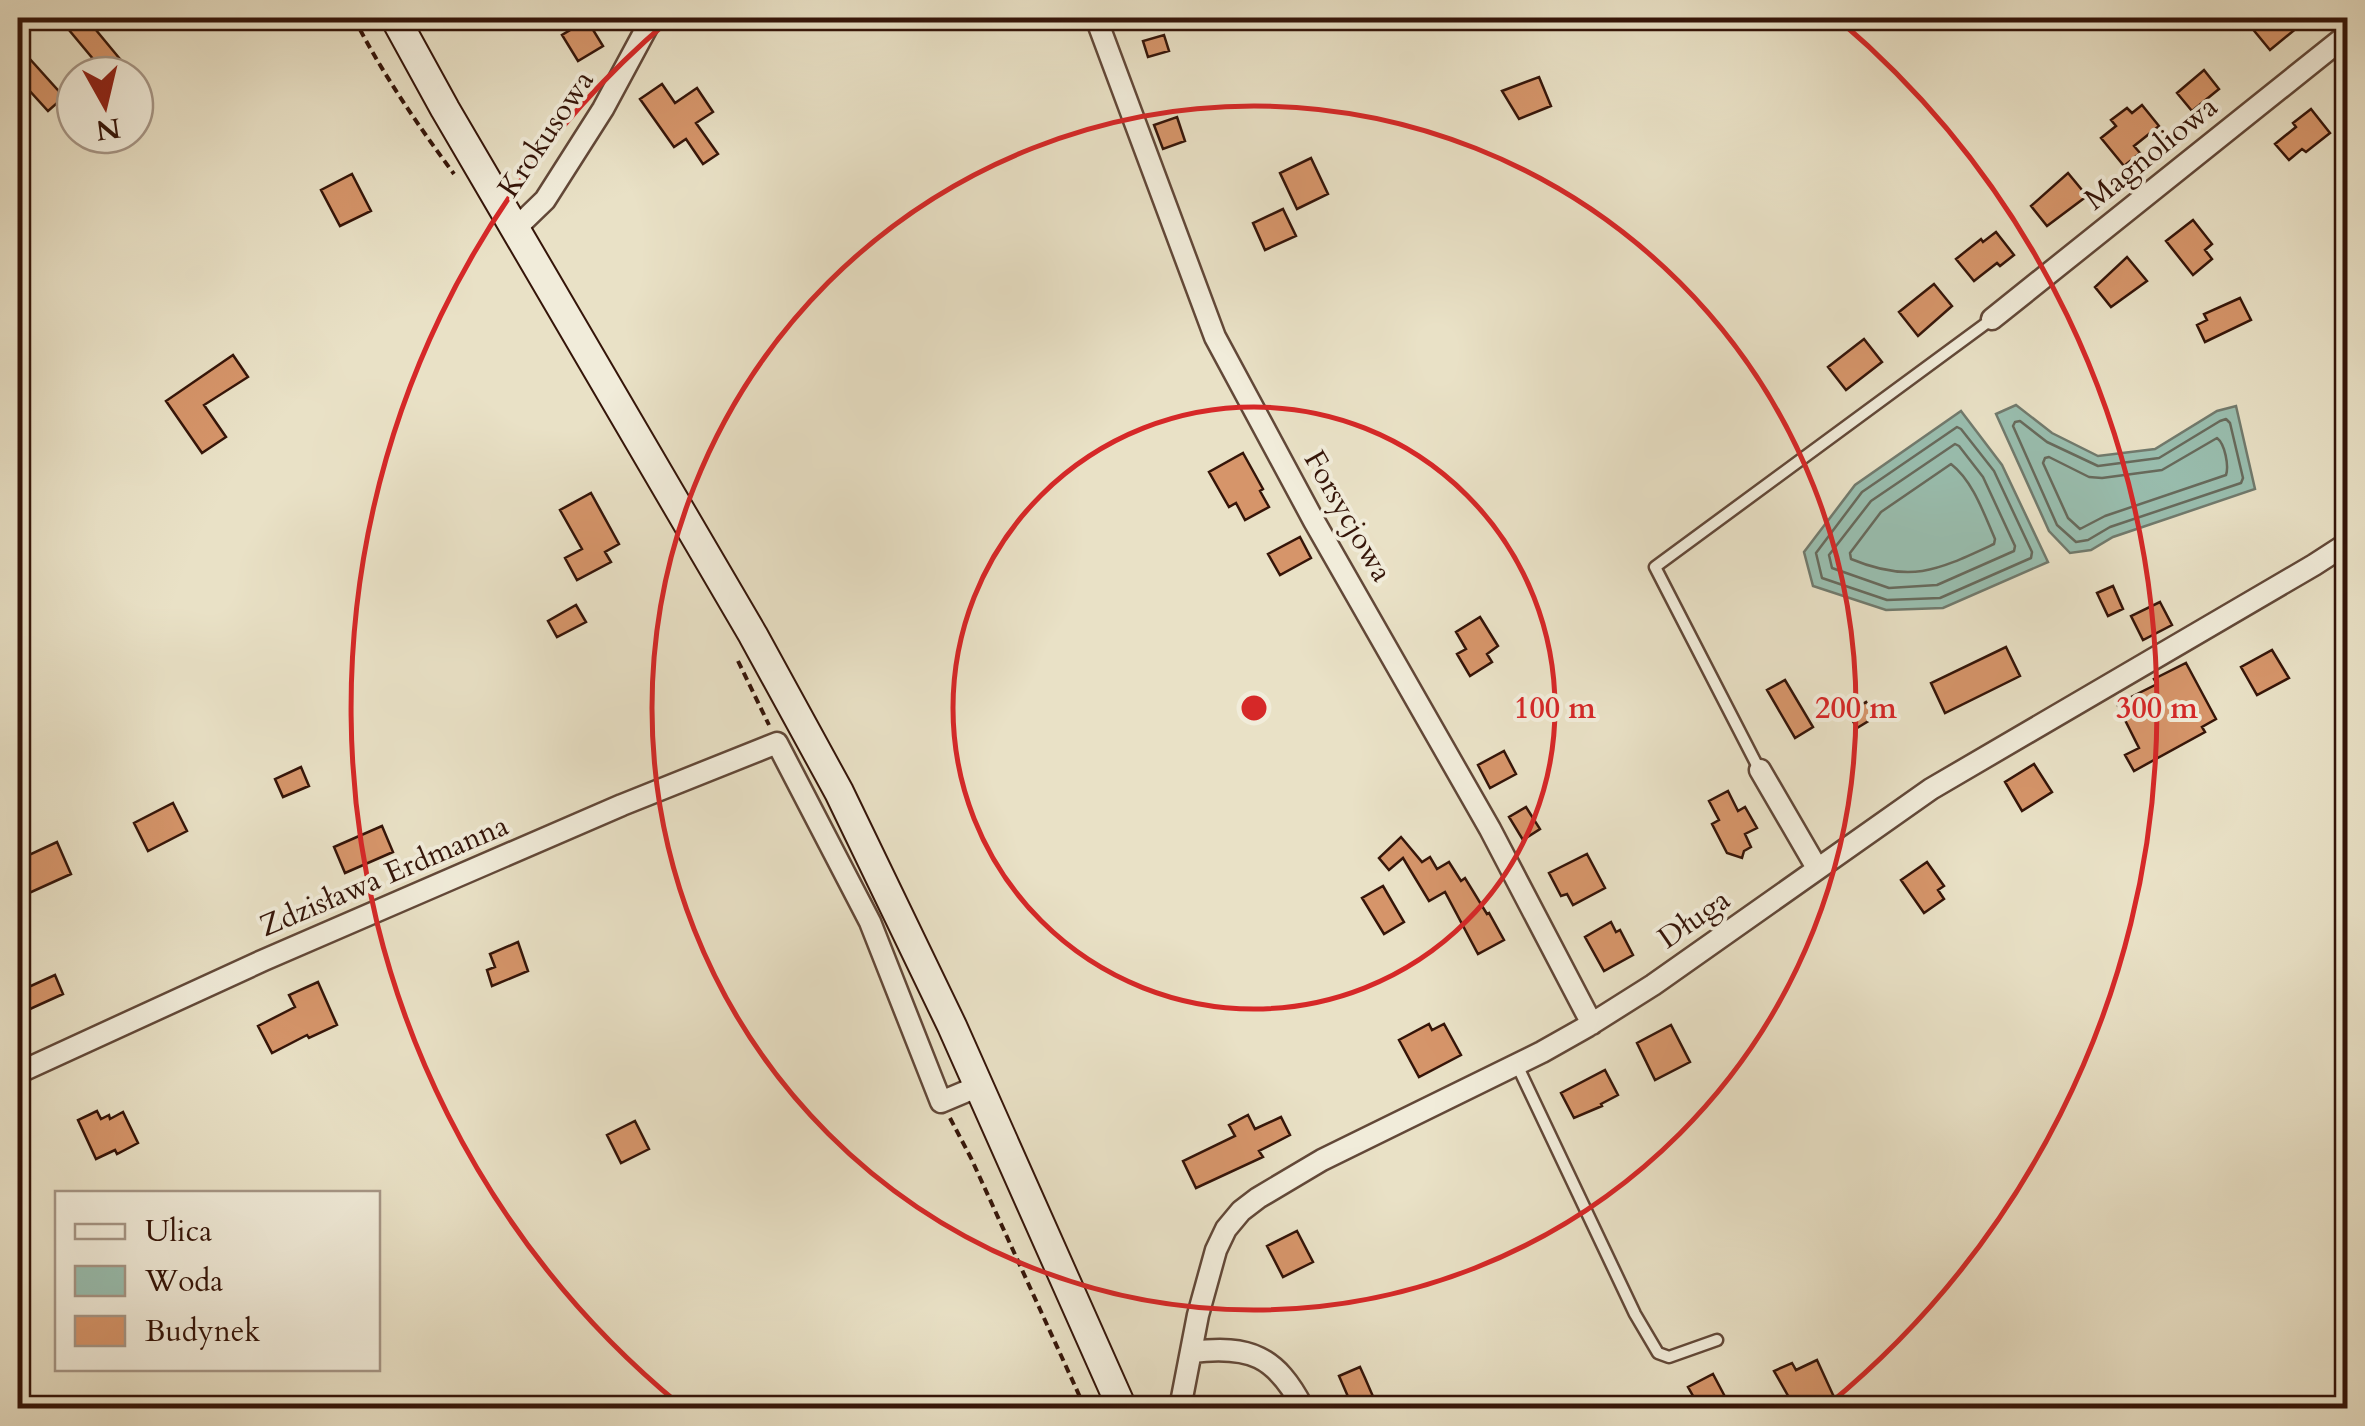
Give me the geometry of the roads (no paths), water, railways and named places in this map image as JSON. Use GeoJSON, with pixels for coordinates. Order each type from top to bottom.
{"type":"FeatureCollection","features":[{"type":"Feature","properties":{"kind":"main road"},"geometry":{"type":"LineString","coordinates":[[395,18],[753,635],[839,792],[979,1086],[1122,1408]]}},
{"type":"Feature","properties":{"kind":"street","name":"Krokusowa"},"geometry":{"type":"LineString","coordinates":[[516,229],[544,200],[603,110],[652,18]]}},
{"type":"Feature","properties":{"kind":"street","name":"Forsycjowa"},"geometry":{"type":"LineString","coordinates":[[1096,18],[1215,337],[1314,522],[1490,829],[1592,1024]]}},
{"type":"Feature","properties":{"kind":"street","name":"Magnoliowa"},"geometry":{"type":"LineString","coordinates":[[1992,318],[2348,34]]}},
{"type":"Feature","properties":{"kind":"street","name":"Długa"},"geometry":{"type":"LineString","coordinates":[[1180,1408],[1216,1250],[1226,1228],[1241,1211],[1296,1174],[1592,1024],[1930,789],[2348,543]]}},
{"type":"Feature","properties":{"kind":"street","name":"Zdzisława Erdmanna"},"geometry":{"type":"LineString","coordinates":[[18,1072],[264,960],[622,805],[777,743],[870,922],[942,1102],[979,1086]]}},
{"type":"Feature","properties":{"kind":"street"},"geometry":{"type":"LineString","coordinates":[[1760,770],[1817,868]]}},
{"type":"Feature","properties":{"kind":"street"},"geometry":{"type":"LineString","coordinates":[[1192,1352],[1234,1350],[1258,1357],[1284,1375],[1304,1408]]}},
{"type":"Feature","properties":{"kind":"lane"},"geometry":{"type":"LineString","coordinates":[[1760,770],[1655,566],[1992,318]]}},
{"type":"Feature","properties":{"kind":"lane"},"geometry":{"type":"LineString","coordinates":[[1517,1064],[1645,1334],[1658,1353],[1669,1358],[1717,1340]]}},
{"type":"Feature","properties":{"kind":"water"},"geometry":{"type":"Polygon","coordinates":[[[2016,405],[2052,433],[2098,456],[2155,449],[2217,411],[2236,406],[2255,489],[2113,537],[2091,550],[2070,553],[2049,531],[1996,414],[2016,405]]]}},
{"type":"Feature","properties":{"kind":"water"},"geometry":{"type":"Polygon","coordinates":[[[1961,411],[2002,465],[2048,562],[1943,608],[1886,610],[1813,586],[1804,552],[1855,485],[1961,411]]]}}]}
